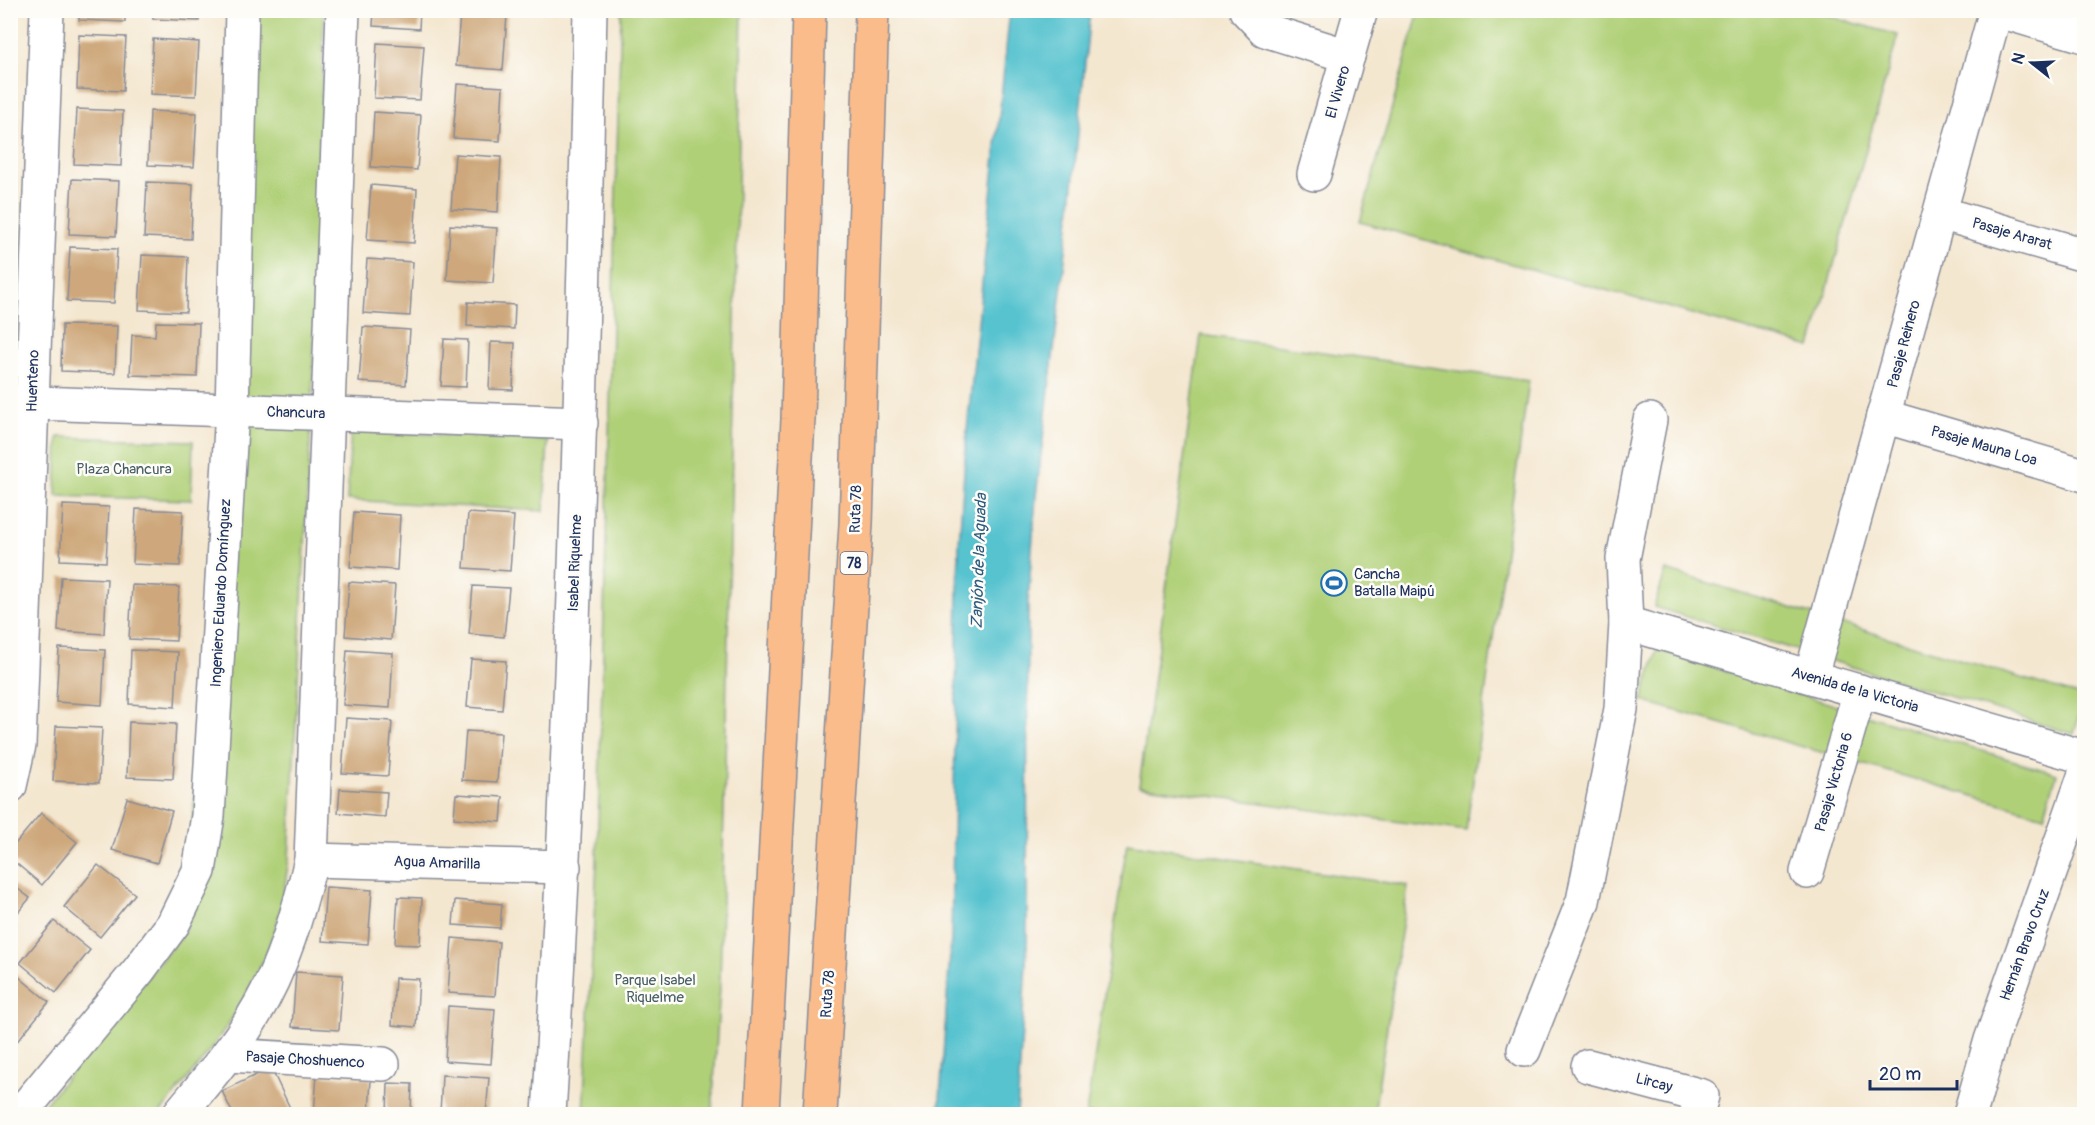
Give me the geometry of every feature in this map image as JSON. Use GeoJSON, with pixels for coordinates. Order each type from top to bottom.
{"type":"FeatureCollection","features":[{"type":"Feature","properties":{"kind":"highway"},"geometry":{"type":"LineString","coordinates":[[762,1114],[798,419],[809,10]]}},
{"type":"Feature","properties":{"kind":"highway","name":"Ruta 78"},"geometry":{"type":"LineString","coordinates":[[820,1114],[856,524],[872,10]]}},
{"type":"Feature","properties":{"kind":"street","name":"Huenteno"},"geometry":{"type":"LineString","coordinates":[[10,786],[15,742],[22,403],[47,10]]}},
{"type":"Feature","properties":{"kind":"street","name":"Ingeniero Eduardo Domínguez"},"geometry":{"type":"LineString","coordinates":[[20,1114],[139,970],[173,924],[200,871],[208,816],[232,410],[242,10]]}},
{"type":"Feature","properties":{"kind":"street"},"geometry":{"type":"LineString","coordinates":[[179,1114],[227,1055],[254,1016],[273,980],[292,929],[311,860],[343,10]]}},
{"type":"Feature","properties":{"kind":"street","name":"Isabel Riquelme"},"geometry":{"type":"LineString","coordinates":[[549,1114],[564,867],[581,423],[590,10]]}},
{"type":"Feature","properties":{"kind":"street"},"geometry":{"type":"LineString","coordinates":[[1246,10],[1265,30],[1348,56]]}},
{"type":"Feature","properties":{"kind":"street","name":"El Vivero"},"geometry":{"type":"LineString","coordinates":[[1314,174],[1361,10]]}},
{"type":"Feature","properties":{"kind":"street"},"geometry":{"type":"LineString","coordinates":[[1996,10],[2085,36]]}},
{"type":"Feature","properties":{"kind":"street","name":"Pasaje Reinero"},"geometry":{"type":"LineString","coordinates":[[1811,676],[1996,10]]}},
{"type":"Feature","properties":{"kind":"street","name":"Pasaje Ararat"},"geometry":{"type":"LineString","coordinates":[[1940,213],[2085,255]]}},
{"type":"Feature","properties":{"kind":"street","name":"Chancura"},"geometry":{"type":"LineString","coordinates":[[22,403],[581,423]]}},
{"type":"Feature","properties":{"kind":"street","name":"Pasaje Mauna Loa"},"geometry":{"type":"LineString","coordinates":[[1884,416],[2085,475]]}},
{"type":"Feature","properties":{"kind":"street"},"geometry":{"type":"LineString","coordinates":[[1524,1050],[1583,901],[1621,709],[1626,622],[1623,559],[1650,420]]}},
{"type":"Feature","properties":{"kind":"street","name":"Avenida de la Victoria"},"geometry":{"type":"LineString","coordinates":[[1626,622],[2085,758]]}},
{"type":"Feature","properties":{"kind":"street","name":"Pasaje Victoria 6"},"geometry":{"type":"LineString","coordinates":[[1807,872],[1860,691]]}},
{"type":"Feature","properties":{"kind":"street","name":"Hernán Bravo Cruz"},"geometry":{"type":"LineString","coordinates":[[1970,1114],[1991,1040],[2085,777]]}},
{"type":"Feature","properties":{"kind":"street","name":"Agua Amarilla"},"geometry":{"type":"LineString","coordinates":[[311,860],[564,867]]}},
{"type":"Feature","properties":{"kind":"street","name":"Pasaje Choshuenco"},"geometry":{"type":"LineString","coordinates":[[227,1055],[382,1064]]}},
{"type":"Feature","properties":{"kind":"street","name":"Lircay"},"geometry":{"type":"LineString","coordinates":[[1588,1066],[1702,1096],[1697,1114]]}},
{"type":"Feature","properties":{"kind":"green space"},"geometry":{"type":"Polygon","coordinates":[[[250,11],[324,11],[312,405],[289,859],[282,902],[266,955],[241,1004],[211,1049],[159,1114],[37,1114],[185,931],[250,11]]]}},
{"type":"Feature","properties":{"kind":"green space","name":"Parque Isabel Riquelme"},"geometry":{"type":"Polygon","coordinates":[[[621,11],[742,11],[720,986],[712,1114],[584,1114],[597,861],[621,11]]]}},
{"type":"Feature","properties":{"kind":"green space"},"geometry":{"type":"Polygon","coordinates":[[[1419,11],[1810,11],[1898,35],[1811,347],[1360,222],[1419,11]]]}},
{"type":"Feature","properties":{"kind":"green space","name":"Cancha Batalla Maipú"},"geometry":{"type":"Polygon","coordinates":[[[1201,335],[1529,381],[1466,831],[1139,786],[1201,335]]]}},
{"type":"Feature","properties":{"kind":"green space"},"geometry":{"type":"Polygon","coordinates":[[[351,430],[548,441],[544,511],[347,500],[351,430]]]}},
{"type":"Feature","properties":{"kind":"green space","name":"Plaza Chancura"},"geometry":{"type":"Polygon","coordinates":[[[58,437],[193,441],[191,500],[56,496],[58,437]]]}},
{"type":"Feature","properties":{"kind":"green space"},"geometry":{"type":"Polygon","coordinates":[[[1666,570],[2084,697],[2074,734],[1654,607],[1666,570]]]}},
{"type":"Feature","properties":{"kind":"green space"},"geometry":{"type":"Polygon","coordinates":[[[1657,650],[2057,774],[2044,816],[1642,701],[1657,650]]]}},
{"type":"Feature","properties":{"kind":"green space"},"geometry":{"type":"Polygon","coordinates":[[[1127,843],[1408,886],[1374,1114],[1086,1114],[1127,843]]]}},
{"type":"Feature","properties":{"kind":"water","name":"Zanjón de la Aguada"},"geometry":{"type":"Polygon","coordinates":[[[1010,10],[1090,11],[1069,226],[1036,496],[1028,603],[1027,947],[1017,1114],[939,1114],[951,940],[959,544],[967,430],[1010,10]]]}},
{"type":"Feature","properties":{"kind":"building"},"geometry":{"type":"Polygon","coordinates":[[[79,10],[125,10],[125,22],[79,20],[79,10]]]}},
{"type":"Feature","properties":{"kind":"building"},"geometry":{"type":"Polygon","coordinates":[[[153,10],[199,10],[199,21],[153,19],[153,10]]]}},
{"type":"Feature","properties":{"kind":"building"},"geometry":{"type":"Polygon","coordinates":[[[374,10],[420,10],[419,29],[373,26],[374,10]]]}},
{"type":"Feature","properties":{"kind":"building"},"geometry":{"type":"Polygon","coordinates":[[[460,12],[507,15],[503,70],[456,66],[460,12]]]}},
{"type":"Feature","properties":{"kind":"building"},"geometry":{"type":"Polygon","coordinates":[[[79,35],[126,37],[123,91],[77,89],[79,35]]]}},
{"type":"Feature","properties":{"kind":"building"},"geometry":{"type":"Polygon","coordinates":[[[153,39],[199,42],[196,96],[150,94],[153,39]]]}},
{"type":"Feature","properties":{"kind":"building"},"geometry":{"type":"Polygon","coordinates":[[[377,43],[424,46],[420,100],[374,98],[377,43]]]}},
{"type":"Feature","properties":{"kind":"building"},"geometry":{"type":"Polygon","coordinates":[[[457,84],[503,87],[500,141],[453,138],[457,84]]]}},
{"type":"Feature","properties":{"kind":"building"},"geometry":{"type":"Polygon","coordinates":[[[77,109],[123,111],[121,166],[74,164],[77,109]]]}},
{"type":"Feature","properties":{"kind":"building"},"geometry":{"type":"Polygon","coordinates":[[[150,111],[197,113],[194,167],[148,165],[150,111]]]}},
{"type":"Feature","properties":{"kind":"building"},"geometry":{"type":"Polygon","coordinates":[[[374,112],[421,115],[417,170],[371,167],[374,112]]]}},
{"type":"Feature","properties":{"kind":"building"},"geometry":{"type":"Polygon","coordinates":[[[455,154],[501,157],[498,212],[451,209],[455,154]]]}},
{"type":"Feature","properties":{"kind":"building"},"geometry":{"type":"Polygon","coordinates":[[[72,179],[119,181],[116,236],[69,234],[72,179]]]}},
{"type":"Feature","properties":{"kind":"building"},"geometry":{"type":"Polygon","coordinates":[[[147,182],[193,184],[191,239],[144,237],[147,182]]]}},
{"type":"Feature","properties":{"kind":"building"},"geometry":{"type":"Polygon","coordinates":[[[371,185],[417,189],[414,243],[367,240],[371,185]]]}},
{"type":"Feature","properties":{"kind":"building"},"geometry":{"type":"Polygon","coordinates":[[[450,225],[497,228],[493,283],[447,280],[450,225]]]}},
{"type":"Feature","properties":{"kind":"building"},"geometry":{"type":"Polygon","coordinates":[[[70,247],[117,249],[114,303],[67,301],[70,247]]]}},
{"type":"Feature","properties":{"kind":"building"},"geometry":{"type":"Polygon","coordinates":[[[142,255],[188,257],[186,312],[139,310],[142,255]]]}},
{"type":"Feature","properties":{"kind":"building"},"geometry":{"type":"Polygon","coordinates":[[[367,259],[413,262],[410,316],[363,313],[367,259]]]}},
{"type":"Feature","properties":{"kind":"building"},"geometry":{"type":"Polygon","coordinates":[[[468,302],[515,305],[514,329],[467,326],[468,302]]]}},
{"type":"Feature","properties":{"kind":"building"},"geometry":{"type":"Polygon","coordinates":[[[156,322],[199,323],[197,377],[130,375],[132,335],[155,336],[156,322]]]}},
{"type":"Feature","properties":{"kind":"building"},"geometry":{"type":"Polygon","coordinates":[[[62,325],[117,326],[115,373],[61,371],[62,325]]]}},
{"type":"Feature","properties":{"kind":"building"},"geometry":{"type":"Polygon","coordinates":[[[363,327],[410,330],[406,385],[359,382],[363,327]]]}},
{"type":"Feature","properties":{"kind":"building"},"geometry":{"type":"Polygon","coordinates":[[[444,339],[468,340],[466,387],[441,386],[444,339]]]}},
{"type":"Feature","properties":{"kind":"building"},"geometry":{"type":"Polygon","coordinates":[[[491,342],[515,343],[513,390],[489,389],[491,342]]]}},
{"type":"Feature","properties":{"kind":"building"},"geometry":{"type":"Polygon","coordinates":[[[63,505],[109,507],[106,562],[60,560],[63,505]]]}},
{"type":"Feature","properties":{"kind":"building"},"geometry":{"type":"Polygon","coordinates":[[[136,509],[183,511],[180,566],[133,564],[136,509]]]}},
{"type":"Feature","properties":{"kind":"building"},"geometry":{"type":"Polygon","coordinates":[[[354,512],[400,515],[397,570],[350,567],[354,512]]]}},
{"type":"Feature","properties":{"kind":"building"},"geometry":{"type":"Polygon","coordinates":[[[468,513],[514,516],[510,571],[464,568],[468,513]]]}},
{"type":"Feature","properties":{"kind":"building"},"geometry":{"type":"Polygon","coordinates":[[[61,577],[107,579],[104,634],[58,631],[61,577]]]}},
{"type":"Feature","properties":{"kind":"building"},"geometry":{"type":"Polygon","coordinates":[[[349,582],[395,585],[391,640],[345,636],[349,582]]]}},
{"type":"Feature","properties":{"kind":"building"},"geometry":{"type":"Polygon","coordinates":[[[132,585],[179,587],[176,641],[129,639],[132,585]]]}},
{"type":"Feature","properties":{"kind":"building"},"geometry":{"type":"Polygon","coordinates":[[[473,586],[509,588],[504,637],[469,634],[473,586]]]}},
{"type":"Feature","properties":{"kind":"building"},"geometry":{"type":"Polygon","coordinates":[[[59,648],[105,650],[102,705],[56,702],[59,648]]]}},
{"type":"Feature","properties":{"kind":"building"},"geometry":{"type":"Polygon","coordinates":[[[131,650],[178,652],[175,707],[129,704],[131,650]]]}},
{"type":"Feature","properties":{"kind":"building"},"geometry":{"type":"Polygon","coordinates":[[[347,650],[393,653],[390,708],[343,705],[347,650]]]}},
{"type":"Feature","properties":{"kind":"building"},"geometry":{"type":"Polygon","coordinates":[[[471,659],[506,661],[502,710],[467,707],[471,659]]]}},
{"type":"Feature","properties":{"kind":"building"},"geometry":{"type":"Polygon","coordinates":[[[346,718],[392,721],[388,776],[342,773],[346,718]]]}},
{"type":"Feature","properties":{"kind":"building"},"geometry":{"type":"Polygon","coordinates":[[[129,722],[176,724],[173,779],[127,777],[129,722]]]}},
{"type":"Feature","properties":{"kind":"building"},"geometry":{"type":"Polygon","coordinates":[[[56,726],[102,728],[99,783],[53,781],[56,726]]]}},
{"type":"Feature","properties":{"kind":"building"},"geometry":{"type":"Polygon","coordinates":[[[466,731],[501,733],[497,782],[462,780],[466,731]]]}},
{"type":"Feature","properties":{"kind":"building"},"geometry":{"type":"Polygon","coordinates":[[[340,789],[387,792],[385,817],[338,813],[340,789]]]}},
{"type":"Feature","properties":{"kind":"building"},"geometry":{"type":"Polygon","coordinates":[[[456,794],[503,797],[501,822],[454,818],[456,794]]]}},
{"type":"Feature","properties":{"kind":"building"},"geometry":{"type":"Polygon","coordinates":[[[127,798],[172,811],[157,863],[112,850],[127,798]]]}},
{"type":"Feature","properties":{"kind":"building"},"geometry":{"type":"Polygon","coordinates":[[[41,813],[77,842],[42,885],[10,858],[10,850],[41,813]]]}},
{"type":"Feature","properties":{"kind":"building"},"geometry":{"type":"Polygon","coordinates":[[[98,865],[135,894],[100,937],[64,907],[98,865]]]}},
{"type":"Feature","properties":{"kind":"building"},"geometry":{"type":"Polygon","coordinates":[[[10,883],[30,898],[10,922],[10,883]]]}},
{"type":"Feature","properties":{"kind":"building"},"geometry":{"type":"Polygon","coordinates":[[[326,887],[372,890],[368,944],[322,941],[326,887]]]}},
{"type":"Feature","properties":{"kind":"building"},"geometry":{"type":"Polygon","coordinates":[[[398,897],[422,898],[420,945],[395,944],[398,897]]]}},
{"type":"Feature","properties":{"kind":"building"},"geometry":{"type":"Polygon","coordinates":[[[455,900],[502,904],[500,928],[453,925],[455,900]]]}},
{"type":"Feature","properties":{"kind":"building"},"geometry":{"type":"Polygon","coordinates":[[[54,921],[90,950],[56,993],[20,963],[54,921]]]}},
{"type":"Feature","properties":{"kind":"building"},"geometry":{"type":"Polygon","coordinates":[[[452,938],[499,942],[495,996],[448,993],[452,938]]]}},
{"type":"Feature","properties":{"kind":"building"},"geometry":{"type":"Polygon","coordinates":[[[13,972],[49,1002],[15,1044],[10,1041],[10,976],[13,972]]]}},
{"type":"Feature","properties":{"kind":"building"},"geometry":{"type":"Polygon","coordinates":[[[296,972],[343,975],[339,1030],[292,1027],[296,972]]]}},
{"type":"Feature","properties":{"kind":"building"},"geometry":{"type":"Polygon","coordinates":[[[395,978],[419,979],[416,1027],[392,1025],[395,978]]]}},
{"type":"Feature","properties":{"kind":"building"},"geometry":{"type":"Polygon","coordinates":[[[448,1006],[495,1009],[491,1064],[445,1061],[448,1006]]]}},
{"type":"Feature","properties":{"kind":"building"},"geometry":{"type":"Polygon","coordinates":[[[271,1068],[291,1110],[281,1114],[233,1114],[222,1091],[271,1068]]]}},
{"type":"Feature","properties":{"kind":"building"},"geometry":{"type":"Polygon","coordinates":[[[317,1075],[371,1079],[369,1114],[314,1114],[317,1075]]]}},
{"type":"Feature","properties":{"kind":"building"},"geometry":{"type":"Polygon","coordinates":[[[442,1075],[489,1078],[486,1114],[440,1114],[442,1075]]]}},
{"type":"Feature","properties":{"kind":"building"},"geometry":{"type":"Polygon","coordinates":[[[388,1083],[412,1084],[411,1114],[387,1114],[388,1083]]]}},
{"type":"Feature","properties":{"kind":"place","name":"Cancha Batalla Maipú"},"geometry":{"type":"Point","coordinates":[1334,583]}}]}
